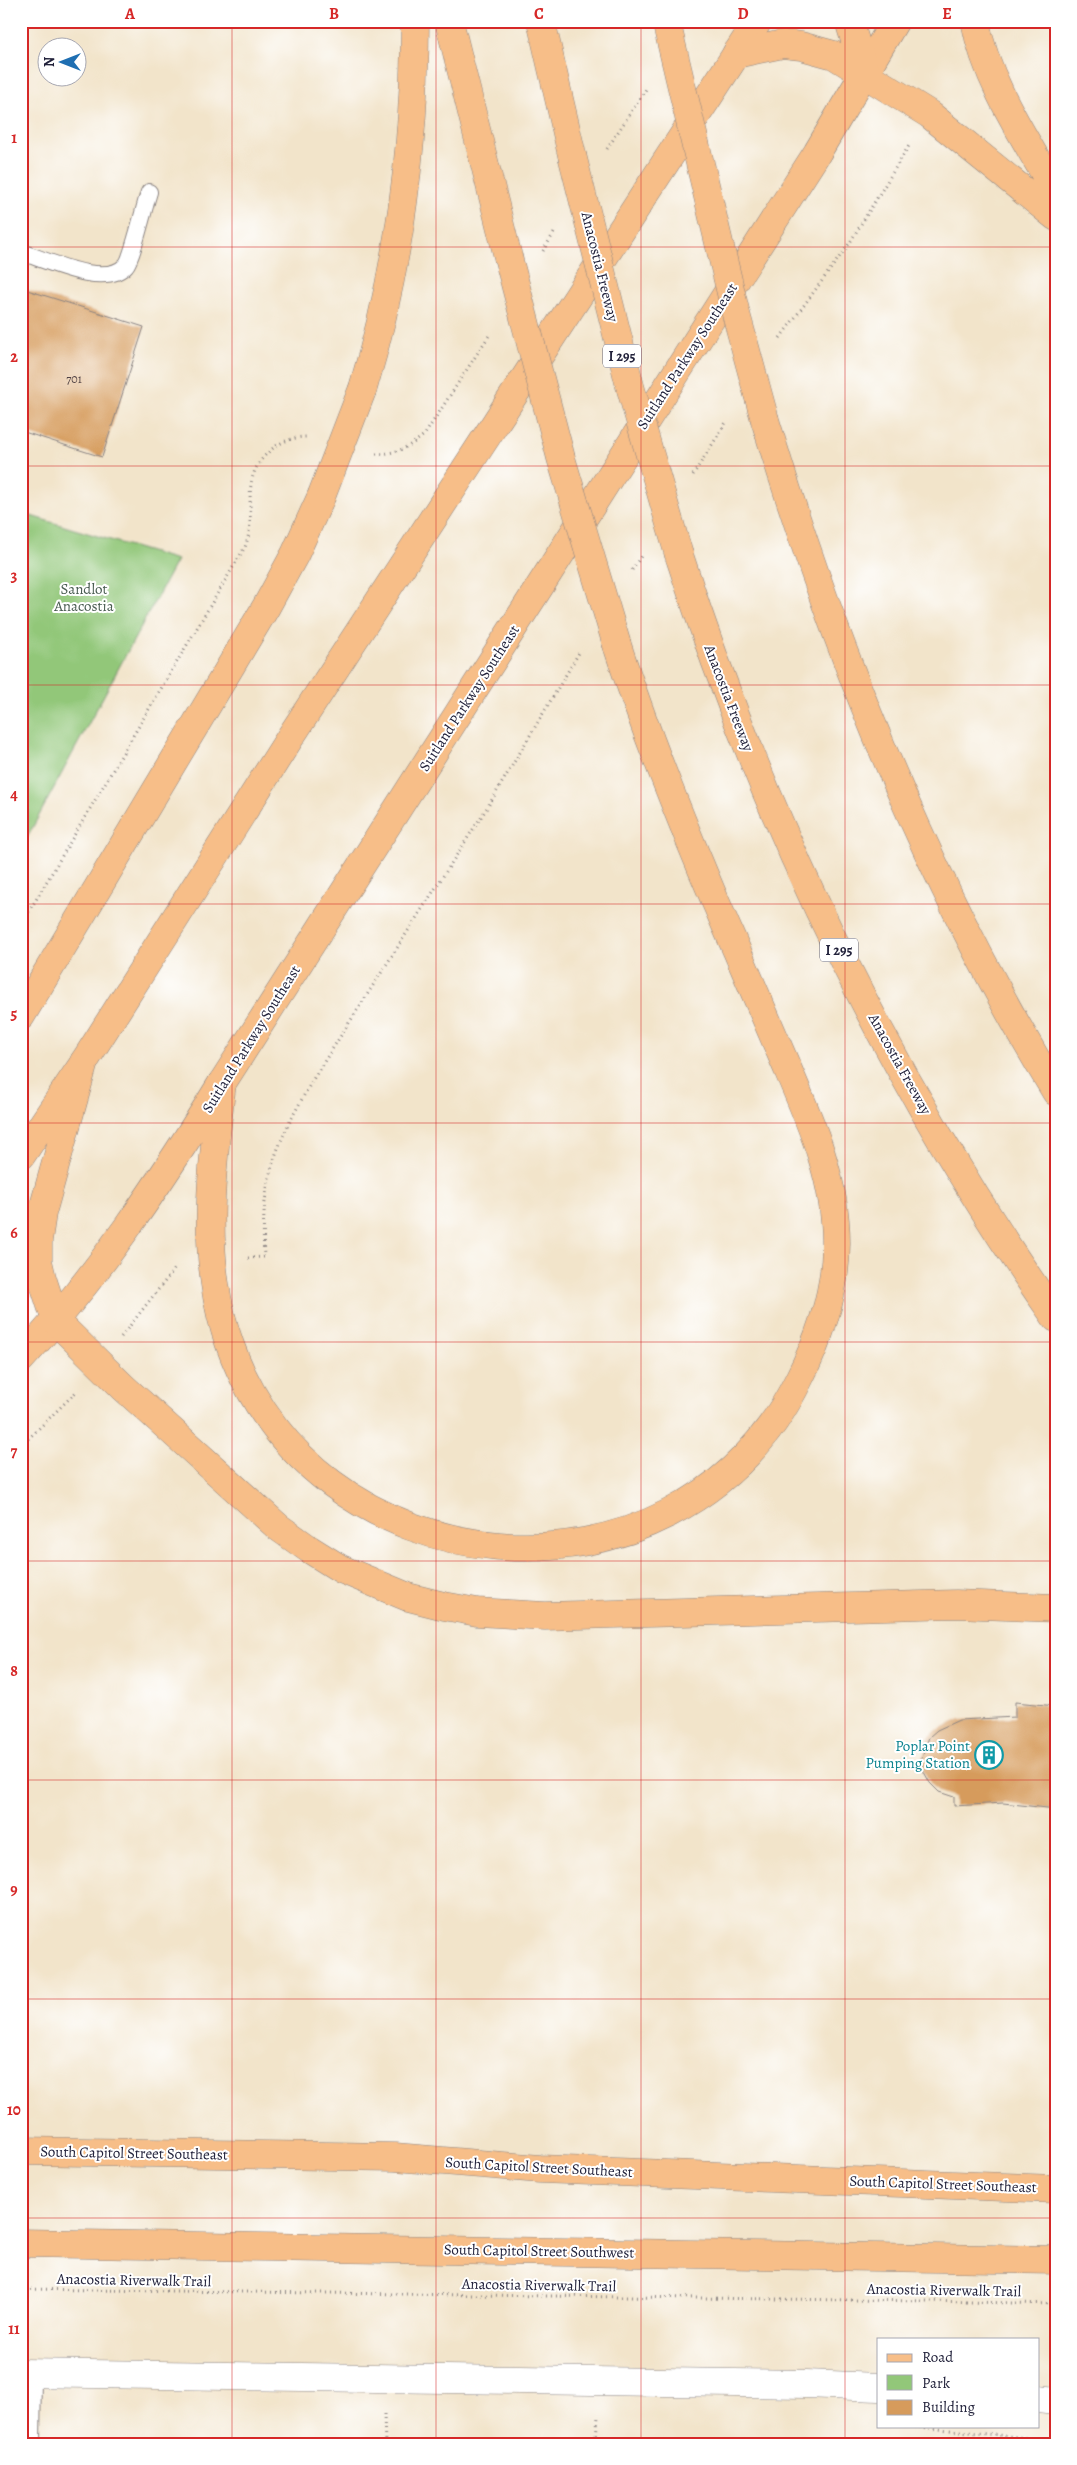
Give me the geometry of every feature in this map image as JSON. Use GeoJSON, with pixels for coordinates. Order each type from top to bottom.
{"type":"FeatureCollection","features":[{"type":"Feature","properties":{"kind":"main road"},"geometry":{"type":"LineString","coordinates":[[21,1016],[266,607],[321,497],[363,388],[386,304],[403,207],[410,147],[415,21]]}},
{"type":"Feature","properties":{"kind":"main road"},"geometry":{"type":"LineString","coordinates":[[222,1083],[210,1194],[212,1262],[225,1329],[235,1357],[266,1415],[313,1470],[373,1510],[439,1536],[474,1544],[510,1548],[542,1548],[610,1536],[675,1510],[710,1488],[738,1463],[760,1438],[790,1398],[820,1334],[830,1302],[836,1243],[830,1183],[820,1147],[806,1111],[657,759],[617,645],[561,458],[449,21]]}},
{"type":"Feature","properties":{"kind":"main road","name":"Anacostia Freeway"},"geometry":{"type":"LineString","coordinates":[[541,21],[572,155],[630,386],[678,555],[702,627],[761,778],[790,849],[892,1054],[969,1184],[1056,1318]]}},
{"type":"Feature","properties":{"kind":"main road"},"geometry":{"type":"LineString","coordinates":[[666,21],[734,304],[765,420],[788,498],[837,639],[893,777],[956,913],[1027,1045],[1056,1092]]}},
{"type":"Feature","properties":{"kind":"main road"},"geometry":{"type":"LineString","coordinates":[[21,1156],[84,1062],[293,733],[758,21]]}},
{"type":"Feature","properties":{"kind":"main road"},"geometry":{"type":"LineString","coordinates":[[849,21],[865,73]]}},
{"type":"Feature","properties":{"kind":"main road","name":"Suitland Parkway Southeast"},"geometry":{"type":"LineString","coordinates":[[21,1359],[56,1321],[101,1265],[140,1210],[817,153],[895,21]]}},
{"type":"Feature","properties":{"kind":"main road"},"geometry":{"type":"LineString","coordinates":[[975,21],[978,40],[1001,95],[1056,193]]}},
{"type":"Feature","properties":{"kind":"main road"},"geometry":{"type":"LineString","coordinates":[[736,54],[783,44],[801,46],[834,55],[941,123],[1056,218]]}},
{"type":"Feature","properties":{"kind":"main road"},"geometry":{"type":"LineString","coordinates":[[84,1062],[42,1214],[38,1240],[38,1261],[56,1321],[123,1386],[278,1527],[341,1569],[408,1597],[477,1612],[545,1616],[956,1604],[1056,1608]]}},
{"type":"Feature","properties":{"kind":"main road","name":"South Capitol Street Southeast"},"geometry":{"type":"LineString","coordinates":[[21,2152],[395,2157],[540,2169],[1056,2189]]}},
{"type":"Feature","properties":{"kind":"main road","name":"South Capitol Street Southwest"},"geometry":{"type":"LineString","coordinates":[[21,2243],[1056,2260]]}},
{"type":"Feature","properties":{"kind":"street"},"geometry":{"type":"LineString","coordinates":[[27,2373],[806,2384],[877,2387]]}},
{"type":"Feature","properties":{"kind":"street"},"geometry":{"type":"LineString","coordinates":[[1040,2399],[1056,2401]]}},
{"type":"Feature","properties":{"kind":"lane"},"geometry":{"type":"LineString","coordinates":[[21,252],[88,274],[113,274],[127,264],[149,192]]}},
{"type":"Feature","properties":{"kind":"lane"},"geometry":{"type":"LineString","coordinates":[[27,2373],[32,2444]]}},
{"type":"Feature","properties":{"kind":"path"},"geometry":{"type":"LineString","coordinates":[[777,344],[849,244],[910,143]]}},
{"type":"Feature","properties":{"kind":"path"},"geometry":{"type":"LineString","coordinates":[[691,478],[728,419]]}},
{"type":"Feature","properties":{"kind":"path"},"geometry":{"type":"LineString","coordinates":[[632,571],[642,554]]}},
{"type":"Feature","properties":{"kind":"path"},"geometry":{"type":"LineString","coordinates":[[243,1259],[264,1257],[264,1199],[269,1169],[280,1139],[296,1108],[314,1076],[490,803],[583,646]]}},
{"type":"Feature","properties":{"kind":"path"},"geometry":{"type":"LineString","coordinates":[[118,1341],[177,1265],[183,1264]]}},
{"type":"Feature","properties":{"kind":"path"},"geometry":{"type":"LineString","coordinates":[[21,1446],[75,1393]]}},
{"type":"Feature","properties":{"kind":"path","name":"Anacostia Riverwalk Trail"},"geometry":{"type":"LineString","coordinates":[[21,2290],[1056,2304]]}},
{"type":"Feature","properties":{"kind":"path"},"geometry":{"type":"LineString","coordinates":[[384,2411],[385,2444]]}},
{"type":"Feature","properties":{"kind":"path"},"geometry":{"type":"LineString","coordinates":[[595,2444],[599,2415]]}},
{"type":"Feature","properties":{"kind":"path"},"geometry":{"type":"LineString","coordinates":[[929,2428],[1056,2441]]}},
{"type":"Feature","properties":{"kind":"green space","name":"Sandlot Anacostia"},"geometry":{"type":"Polygon","coordinates":[[[21,513],[177,560],[21,849],[21,513]]]}},
{"type":"Feature","properties":{"kind":"building"},"geometry":{"type":"Polygon","coordinates":[[[21,288],[144,327],[102,457],[21,431],[21,288]]]}},
{"type":"Feature","properties":{"kind":"building","name":"Poplar Point Pumping Station"},"geometry":{"type":"Polygon","coordinates":[[[1015,1702],[1056,1706],[1056,1809],[1003,1803],[954,1806],[954,1797],[939,1792],[930,1783],[924,1772],[921,1761],[929,1737],[937,1730],[959,1720],[1015,1717],[1015,1702]]]}},
{"type":"Feature","properties":{"kind":"place","name":"Poplar Point Pumping Station"},"geometry":{"type":"Point","coordinates":[989,1755]}}]}
